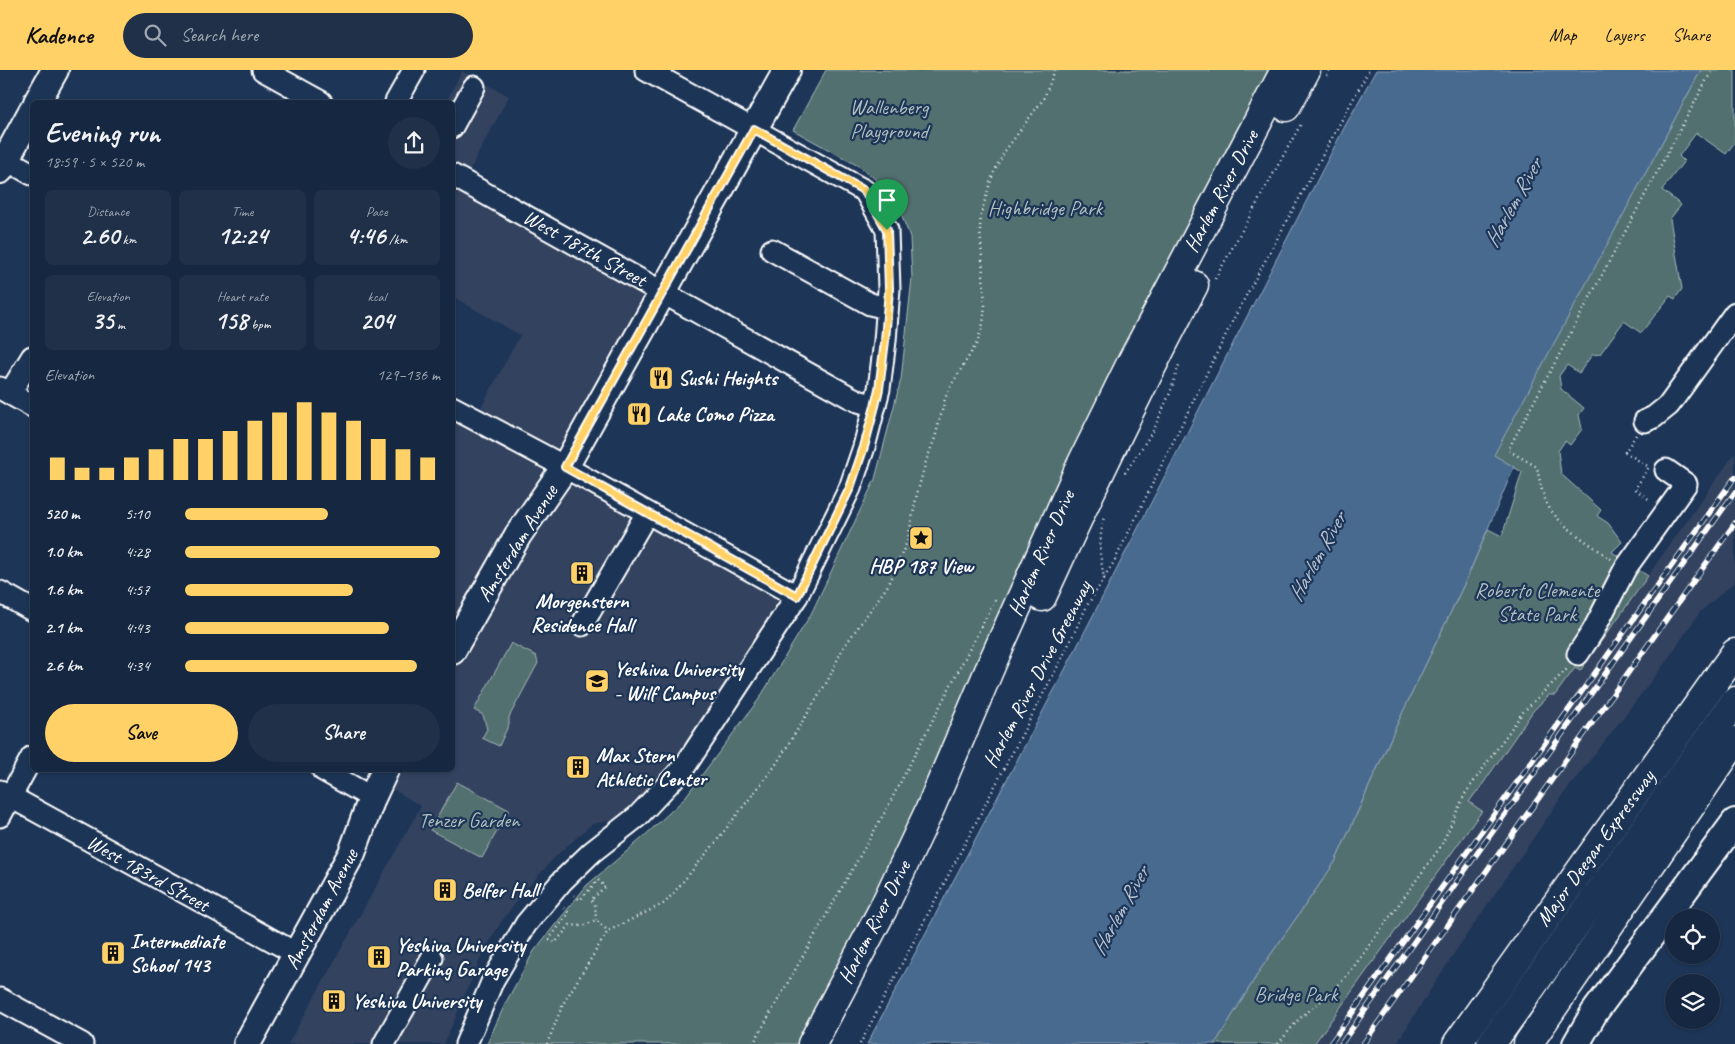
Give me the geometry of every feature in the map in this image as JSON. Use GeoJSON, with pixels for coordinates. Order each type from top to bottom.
{"type":"FeatureCollection","features":[{"type":"Feature","properties":{"kind":"highway","name":"Harlem River Drive"},"geometry":{"type":"LineString","coordinates":[[812,1044],[884,909],[930,809],[993,661],[1080,467],[1136,354],[1285,70]]}},
{"type":"Feature","properties":{"kind":"highway","name":"Harlem River Drive"},"geometry":{"type":"LineString","coordinates":[[833,1044],[900,916],[948,816],[1009,669],[1098,474],[1149,371],[1316,74]]}},
{"type":"Feature","properties":{"kind":"highway","name":"Major Deegan Expressway"},"geometry":{"type":"LineString","coordinates":[[1457,1044],[1735,653]]}},
{"type":"Feature","properties":{"kind":"highway","name":"Major Deegan Expressway"},"geometry":{"type":"LineString","coordinates":[[1491,1044],[1735,701]]}},
{"type":"Feature","properties":{"kind":"highway"},"geometry":{"type":"LineString","coordinates":[[1528,1044],[1735,741]]}},
{"type":"Feature","properties":{"kind":"highway"},"geometry":{"type":"LineString","coordinates":[[1540,1044],[1629,896]]}},
{"type":"Feature","properties":{"kind":"main road"},"geometry":{"type":"LineString","coordinates":[[38,100],[55,70]]}},
{"type":"Feature","properties":{"kind":"main road","name":"Amsterdam Avenue"},"geometry":{"type":"LineString","coordinates":[[455,640],[518,535],[565,467],[787,70]]}},
{"type":"Feature","properties":{"kind":"main road"},"geometry":{"type":"LineString","coordinates":[[2,161],[30,114]]}},
{"type":"Feature","properties":{"kind":"main road","name":"Amsterdam Avenue"},"geometry":{"type":"LineString","coordinates":[[247,1044],[352,853],[372,798],[384,772]]}},
{"type":"Feature","properties":{"kind":"main road"},"geometry":{"type":"LineString","coordinates":[[1576,1044],[1594,1013],[1735,822]]}},
{"type":"Feature","properties":{"kind":"street"},"geometry":{"type":"LineString","coordinates":[[263,70],[317,100]]}},
{"type":"Feature","properties":{"kind":"street"},"geometry":{"type":"LineString","coordinates":[[397,100],[414,70]]}},
{"type":"Feature","properties":{"kind":"street"},"geometry":{"type":"LineString","coordinates":[[466,1044],[496,973],[534,913],[572,871],[592,852],[638,816],[685,766],[797,596],[850,488],[864,447],[879,389],[888,304],[887,230],[865,191],[646,70]]}},
{"type":"Feature","properties":{"kind":"street"},"geometry":{"type":"LineString","coordinates":[[455,122],[474,87]]}},
{"type":"Feature","properties":{"kind":"street"},"geometry":{"type":"LineString","coordinates":[[2,161],[30,173]]}},
{"type":"Feature","properties":{"kind":"street","name":"West 187th Street"},"geometry":{"type":"LineString","coordinates":[[455,177],[848,396],[875,406]]}},
{"type":"Feature","properties":{"kind":"street"},"geometry":{"type":"LineString","coordinates":[[774,247],[870,304],[888,304]]}},
{"type":"Feature","properties":{"kind":"street"},"geometry":{"type":"LineString","coordinates":[[1645,421],[1661,413],[1669,405],[1735,313]]}},
{"type":"Feature","properties":{"kind":"street"},"geometry":{"type":"LineString","coordinates":[[30,360],[5,391],[30,405]]}},
{"type":"Feature","properties":{"kind":"street"},"geometry":{"type":"LineString","coordinates":[[455,409],[565,467],[797,596]]}},
{"type":"Feature","properties":{"kind":"street"},"geometry":{"type":"LineString","coordinates":[[1578,654],[1593,631],[1626,569],[1686,484],[1666,470]]}},
{"type":"Feature","properties":{"kind":"street"},"geometry":{"type":"LineString","coordinates":[[582,625],[647,513]]}},
{"type":"Feature","properties":{"kind":"street"},"geometry":{"type":"LineString","coordinates":[[0,592],[30,609]]}},
{"type":"Feature","properties":{"kind":"street"},"geometry":{"type":"LineString","coordinates":[[0,816],[5,794],[30,760]]}},
{"type":"Feature","properties":{"kind":"street"},"geometry":{"type":"LineString","coordinates":[[326,772],[372,798]]}},
{"type":"Feature","properties":{"kind":"street","name":"West 183rd Street"},"geometry":{"type":"LineString","coordinates":[[5,794],[297,954]]}},
{"type":"Feature","properties":{"kind":"street"},"geometry":{"type":"LineString","coordinates":[[384,1044],[432,958]]}},
{"type":"Feature","properties":{"kind":"street"},"geometry":{"type":"LineString","coordinates":[[0,998],[82,1044]]}},
{"type":"Feature","properties":{"kind":"path"},"geometry":{"type":"LineString","coordinates":[[547,1044],[563,1004],[608,932],[665,903],[711,848],[775,766],[827,682],[843,648],[889,584],[908,539],[917,494],[926,462],[936,438],[945,400],[978,343],[983,324],[985,304],[980,229],[981,214],[991,182],[1005,151],[1044,98],[1055,70]]}},
{"type":"Feature","properties":{"kind":"path"},"geometry":{"type":"LineString","coordinates":[[1316,74],[1330,70]]}},
{"type":"Feature","properties":{"kind":"path"},"geometry":{"type":"LineString","coordinates":[[1104,579],[1234,318],[1369,70]]}},
{"type":"Feature","properties":{"kind":"path"},"geometry":{"type":"LineString","coordinates":[[1606,555],[1562,522],[1550,508],[1542,491],[1537,467],[1508,450],[1712,70]]}},
{"type":"Feature","properties":{"kind":"path"},"geometry":{"type":"LineString","coordinates":[[1213,282],[1303,120]]}},
{"type":"Feature","properties":{"kind":"path"},"geometry":{"type":"LineString","coordinates":[[1123,476],[1153,431],[1170,394],[1180,360]]}},
{"type":"Feature","properties":{"kind":"path"},"geometry":{"type":"LineString","coordinates":[[1645,421],[1626,452],[1649,467],[1635,490],[1650,500]]}},
{"type":"Feature","properties":{"kind":"path","name":"Harlem River Drive Greenway"},"geometry":{"type":"LineString","coordinates":[[860,1044],[1063,656],[1088,604],[1104,579],[1100,552],[1101,532],[1107,508]]}},
{"type":"Feature","properties":{"kind":"path"},"geometry":{"type":"LineString","coordinates":[[753,1044],[886,810],[998,595]]}},
{"type":"Feature","properties":{"kind":"path"},"geometry":{"type":"LineString","coordinates":[[1278,1044],[1299,1019],[1333,991],[1350,972],[1440,846],[1465,794],[1523,712],[1562,675],[1578,654]]}},
{"type":"Feature","properties":{"kind":"path"},"geometry":{"type":"LineString","coordinates":[[572,894],[580,900],[598,880],[605,887],[591,900],[594,904],[596,920],[608,932]]}},
{"type":"Feature","properties":{"kind":"path"},"geometry":{"type":"LineString","coordinates":[[561,906],[568,913],[550,939],[555,943],[570,925],[582,926],[596,920]]}},
{"type":"Feature","properties":{"kind":"shaded area","name":"Yeshiva University - Wilf Campus"},"geometry":{"type":"Polygon","coordinates":[[[462,71],[509,96],[464,181],[663,292],[566,467],[797,596],[638,816],[592,824],[556,856],[524,892],[501,922],[482,955],[444,1044],[288,1044],[421,806],[363,772],[455,772],[455,408],[475,419],[520,335],[455,298],[455,197],[463,181],[455,176],[455,100],[447,100],[462,71]]]}},
{"type":"Feature","properties":{"kind":"shaded area"},"geometry":{"type":"Polygon","coordinates":[[[1735,453],[1735,582],[1700,612],[1663,666],[1563,795],[1457,949],[1396,1044],[1314,1044],[1481,811],[1469,802],[1533,711],[1549,695],[1555,695],[1575,668],[1580,671],[1735,453]]]}},
{"type":"Feature","properties":{"kind":"green space","name":"Highbridge Park"},"geometry":{"type":"Polygon","coordinates":[[[826,70],[1274,70],[888,878],[801,1044],[487,1044],[505,1004],[534,951],[587,885],[683,800],[759,699],[811,614],[875,479],[901,379],[912,278],[910,237],[898,206],[882,185],[862,168],[793,130],[826,70]]]}},
{"type":"Feature","properties":{"kind":"green space","name":"Roberto Clemente State Park"},"geometry":{"type":"Polygon","coordinates":[[[1701,70],[1735,70],[1735,142],[1726,154],[1696,133],[1679,156],[1684,161],[1662,190],[1681,205],[1670,219],[1682,289],[1675,299],[1670,296],[1641,333],[1624,321],[1600,354],[1592,355],[1579,373],[1567,365],[1559,376],[1561,389],[1584,408],[1579,415],[1582,429],[1570,445],[1565,441],[1558,451],[1561,474],[1601,510],[1597,516],[1608,523],[1622,542],[1612,552],[1648,576],[1580,671],[1575,668],[1555,695],[1549,695],[1533,711],[1469,802],[1482,811],[1314,1044],[1215,1044],[1260,970],[1335,862],[1488,529],[1502,536],[1522,472],[1493,455],[1701,70]]]}},
{"type":"Feature","properties":{"kind":"green space"},"geometry":{"type":"Polygon","coordinates":[[[511,643],[536,656],[538,663],[509,717],[509,724],[499,746],[482,738],[487,729],[483,715],[474,710],[511,643]]]}},
{"type":"Feature","properties":{"kind":"green space","name":"Tenzer Garden"},"geometry":{"type":"Polygon","coordinates":[[[457,782],[509,810],[482,858],[430,830],[457,782]]]}},
{"type":"Feature","properties":{"kind":"water","name":"Harlem River"},"geometry":{"type":"Polygon","coordinates":[[[1376,70],[1701,70],[1494,455],[1514,467],[1467,578],[1398,722],[1335,862],[1260,970],[1215,1044],[867,1044],[1070,660],[1344,128],[1376,70]]]}},
{"type":"Feature","properties":{"kind":"railway"},"geometry":{"type":"LineString","coordinates":[[1330,1044],[1735,477]]}},
{"type":"Feature","properties":{"kind":"railway"},"geometry":{"type":"LineString","coordinates":[[1341,1044],[1735,492]]}},
{"type":"Feature","properties":{"kind":"railway"},"geometry":{"type":"LineString","coordinates":[[1363,1044],[1735,523]]}},
{"type":"Feature","properties":{"kind":"place","name":"Sushi Heights"},"geometry":{"type":"Point","coordinates":[661,378]}},
{"type":"Feature","properties":{"kind":"place","name":"Lake Como Pizza"},"geometry":{"type":"Point","coordinates":[639,414]}},
{"type":"Feature","properties":{"kind":"place","name":"HBP 187 View"},"geometry":{"type":"Point","coordinates":[921,538]}},
{"type":"Feature","properties":{"kind":"place","name":"Morgenstern Residence Hall"},"geometry":{"type":"Point","coordinates":[582,573]}},
{"type":"Feature","properties":{"kind":"place","name":"Yeshiva University - Wilf Campus"},"geometry":{"type":"Point","coordinates":[597,681]}},
{"type":"Feature","properties":{"kind":"place","name":"Max Stern Athletic Center"},"geometry":{"type":"Point","coordinates":[578,767]}},
{"type":"Feature","properties":{"kind":"place","name":"Belfer Hall"},"geometry":{"type":"Point","coordinates":[445,890]}},
{"type":"Feature","properties":{"kind":"place","name":"Intermediate School 143"},"geometry":{"type":"Point","coordinates":[113,953]}},
{"type":"Feature","properties":{"kind":"place","name":"Yeshiva University Parking Garage"},"geometry":{"type":"Point","coordinates":[379,957]}},
{"type":"Feature","properties":{"kind":"place","name":"Yeshiva University"},"geometry":{"type":"Point","coordinates":[334,1001]}},
{"type":"Feature","properties":{"kind":"route"},"geometry":{"type":"LineString","coordinates":[[754,129],[865,191],[887,230],[889,289],[885,341],[875,406],[850,488],[797,596],[565,467],[754,129]]}},
{"type":"Feature","properties":{"kind":"park label","name":"Wallenberg Playground"},"geometry":{"type":"Point","coordinates":[889,119]}},
{"type":"Feature","properties":{"kind":"park label","name":"Bridge Park"},"geometry":{"type":"Point","coordinates":[1296,994]}}]}
